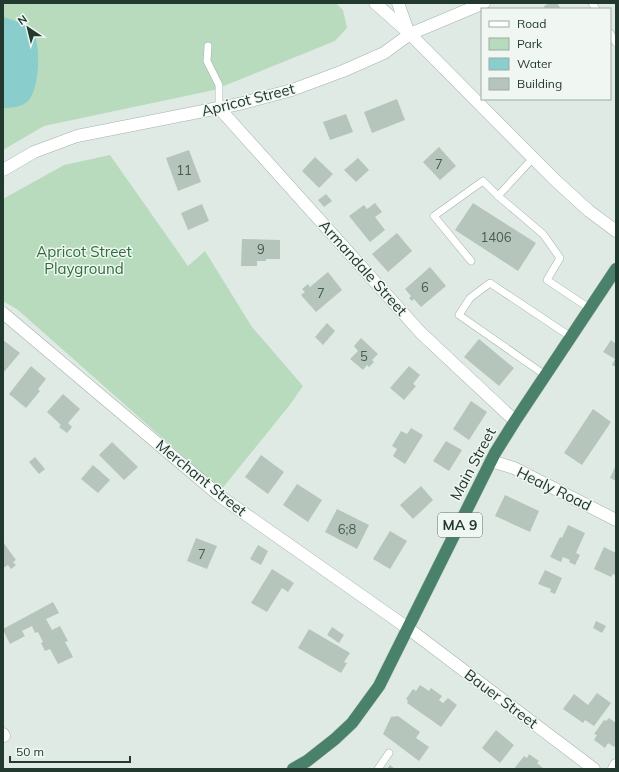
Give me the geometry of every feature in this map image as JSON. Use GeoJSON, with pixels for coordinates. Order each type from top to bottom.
{"type":"FeatureCollection","features":[{"type":"Feature","properties":{"kind":"highway","name":"Main Street"},"geometry":{"type":"LineString","coordinates":[[296,769],[335,739],[352,723],[379,686],[409,629],[491,461],[515,421],[616,269]]}},
{"type":"Feature","properties":{"kind":"street"},"geometry":{"type":"LineString","coordinates":[[375,3],[410,34],[533,158],[589,211],[616,231]]}},
{"type":"Feature","properties":{"kind":"street"},"geometry":{"type":"LineString","coordinates":[[398,3],[410,34]]}},
{"type":"Feature","properties":{"kind":"street","name":"Apricot Street"},"geometry":{"type":"LineString","coordinates":[[3,170],[34,152],[77,136],[219,108],[274,95],[312,83],[384,53],[410,34],[484,3]]}},
{"type":"Feature","properties":{"kind":"street","name":"Armandale Street"},"geometry":{"type":"LineString","coordinates":[[219,108],[421,333],[515,421]]}},
{"type":"Feature","properties":{"kind":"street","name":"Merchant Street"},"geometry":{"type":"LineString","coordinates":[[3,313],[221,497],[409,629]]}},
{"type":"Feature","properties":{"kind":"street","name":"Healy Road"},"geometry":{"type":"LineString","coordinates":[[491,461],[514,468],[616,520]]}},
{"type":"Feature","properties":{"kind":"street","name":"Bauer Street"},"geometry":{"type":"LineString","coordinates":[[409,629],[594,769]]}},
{"type":"Feature","properties":{"kind":"street"},"geometry":{"type":"LineString","coordinates":[[614,769],[616,765]]}},
{"type":"Feature","properties":{"kind":"lane"},"geometry":{"type":"LineString","coordinates":[[208,46],[207,61],[219,85],[219,108]]}},
{"type":"Feature","properties":{"kind":"lane"},"geometry":{"type":"LineString","coordinates":[[498,196],[533,158]]}},
{"type":"Feature","properties":{"kind":"lane"},"geometry":{"type":"LineString","coordinates":[[471,261],[434,216],[483,180],[498,196],[543,234],[560,258],[547,280],[590,308]]}},
{"type":"Feature","properties":{"kind":"lane"},"geometry":{"type":"LineString","coordinates":[[545,375],[459,315],[470,298],[490,283],[571,338]]}},
{"type":"Feature","properties":{"kind":"lane"},"geometry":{"type":"LineString","coordinates":[[378,769],[389,753]]}},
{"type":"Feature","properties":{"kind":"green space"},"geometry":{"type":"Polygon","coordinates":[[[3,3],[336,3],[343,10],[347,28],[335,41],[214,90],[44,126],[3,150],[3,3]]]}},
{"type":"Feature","properties":{"kind":"green space","name":"Apricot Street Playground"},"geometry":{"type":"Polygon","coordinates":[[[110,155],[188,266],[205,251],[252,327],[303,386],[289,406],[221,490],[18,310],[3,301],[3,199],[64,165],[110,155]]]}},
{"type":"Feature","properties":{"kind":"water"},"geometry":{"type":"Polygon","coordinates":[[[3,17],[30,26],[34,32],[36,41],[38,63],[33,93],[29,100],[20,106],[3,108],[3,17]]]}},
{"type":"Feature","properties":{"kind":"building"},"geometry":{"type":"Polygon","coordinates":[[[550,3],[557,3],[560,8],[545,8],[544,6],[550,3]]]}},
{"type":"Feature","properties":{"kind":"building"},"geometry":{"type":"Polygon","coordinates":[[[397,99],[405,120],[372,133],[364,112],[397,99]]]}},
{"type":"Feature","properties":{"kind":"building"},"geometry":{"type":"Polygon","coordinates":[[[346,114],[353,132],[330,140],[323,122],[346,114]]]}},
{"type":"Feature","properties":{"kind":"building"},"geometry":{"type":"Polygon","coordinates":[[[439,147],[456,166],[440,180],[423,162],[439,147]]]}},
{"type":"Feature","properties":{"kind":"building"},"geometry":{"type":"Polygon","coordinates":[[[189,150],[201,182],[178,191],[166,158],[189,150]]]}},
{"type":"Feature","properties":{"kind":"building"},"geometry":{"type":"Polygon","coordinates":[[[315,157],[333,174],[319,188],[302,171],[315,157]]]}},
{"type":"Feature","properties":{"kind":"building"},"geometry":{"type":"Polygon","coordinates":[[[358,158],[369,170],[356,182],[344,170],[358,158]]]}},
{"type":"Feature","properties":{"kind":"building"},"geometry":{"type":"Polygon","coordinates":[[[326,194],[332,201],[324,207],[318,200],[326,194]]]}},
{"type":"Feature","properties":{"kind":"building"},"geometry":{"type":"Polygon","coordinates":[[[375,203],[382,212],[375,217],[385,230],[370,242],[349,216],[364,205],[367,209],[375,203]]]}},
{"type":"Feature","properties":{"kind":"building"},"geometry":{"type":"Polygon","coordinates":[[[473,203],[536,243],[518,271],[455,230],[473,203]]]}},
{"type":"Feature","properties":{"kind":"building"},"geometry":{"type":"Polygon","coordinates":[[[202,204],[209,221],[188,230],[181,213],[202,204]]]}},
{"type":"Feature","properties":{"kind":"building"},"geometry":{"type":"Polygon","coordinates":[[[397,233],[412,251],[388,272],[372,254],[397,233]]]}},
{"type":"Feature","properties":{"kind":"building"},"geometry":{"type":"Polygon","coordinates":[[[242,239],[280,240],[280,259],[266,259],[266,261],[257,261],[257,266],[241,266],[242,239]]]}},
{"type":"Feature","properties":{"kind":"building"},"geometry":{"type":"Polygon","coordinates":[[[430,267],[446,286],[421,307],[414,299],[412,301],[409,298],[411,296],[405,289],[430,267]]]}},
{"type":"Feature","properties":{"kind":"building"},"geometry":{"type":"Polygon","coordinates":[[[328,272],[342,290],[316,312],[301,295],[305,292],[302,289],[308,284],[310,287],[328,272]]]}},
{"type":"Feature","properties":{"kind":"building"},"geometry":{"type":"Polygon","coordinates":[[[327,323],[335,331],[323,345],[315,337],[327,323]]]}},
{"type":"Feature","properties":{"kind":"building"},"geometry":{"type":"Polygon","coordinates":[[[361,338],[378,354],[372,360],[374,362],[369,367],[367,365],[363,370],[350,359],[358,351],[354,346],[361,338]]]}},
{"type":"Feature","properties":{"kind":"building"},"geometry":{"type":"Polygon","coordinates":[[[479,339],[514,368],[499,386],[464,357],[479,339]]]}},
{"type":"Feature","properties":{"kind":"building"},"geometry":{"type":"Polygon","coordinates":[[[3,340],[20,353],[3,373],[3,340]]]}},
{"type":"Feature","properties":{"kind":"building"},"geometry":{"type":"Polygon","coordinates":[[[611,340],[616,344],[616,367],[612,365],[615,359],[603,352],[611,340]]]}},
{"type":"Feature","properties":{"kind":"building"},"geometry":{"type":"Polygon","coordinates":[[[31,366],[46,379],[38,389],[40,391],[26,408],[9,394],[31,366]]]}},
{"type":"Feature","properties":{"kind":"building"},"geometry":{"type":"Polygon","coordinates":[[[409,366],[420,375],[413,384],[416,386],[404,400],[390,388],[409,366]]]}},
{"type":"Feature","properties":{"kind":"building"},"geometry":{"type":"Polygon","coordinates":[[[63,394],[80,409],[68,423],[72,427],[67,433],[59,427],[61,425],[47,412],[63,394]]]}},
{"type":"Feature","properties":{"kind":"building"},"geometry":{"type":"Polygon","coordinates":[[[471,401],[487,412],[469,440],[453,429],[471,401]]]}},
{"type":"Feature","properties":{"kind":"building"},"geometry":{"type":"Polygon","coordinates":[[[593,409],[611,422],[582,465],[564,453],[593,409]]]}},
{"type":"Feature","properties":{"kind":"building"},"geometry":{"type":"Polygon","coordinates":[[[411,428],[423,435],[405,464],[393,456],[397,449],[392,446],[401,431],[407,434],[411,428]]]}},
{"type":"Feature","properties":{"kind":"building"},"geometry":{"type":"Polygon","coordinates":[[[446,441],[462,450],[449,471],[433,461],[446,441]]]}},
{"type":"Feature","properties":{"kind":"building"},"geometry":{"type":"Polygon","coordinates":[[[112,442],[138,467],[124,480],[99,455],[112,442]]]}},
{"type":"Feature","properties":{"kind":"building"},"geometry":{"type":"Polygon","coordinates":[[[261,455],[284,472],[268,494],[245,477],[261,455]]]}},
{"type":"Feature","properties":{"kind":"building"},"geometry":{"type":"Polygon","coordinates":[[[35,457],[45,469],[39,474],[29,462],[35,457]]]}},
{"type":"Feature","properties":{"kind":"building"},"geometry":{"type":"Polygon","coordinates":[[[93,465],[110,480],[98,493],[81,479],[93,465]]]}},
{"type":"Feature","properties":{"kind":"building"},"geometry":{"type":"Polygon","coordinates":[[[616,465],[616,481],[610,478],[616,465]]]}},
{"type":"Feature","properties":{"kind":"building"},"geometry":{"type":"Polygon","coordinates":[[[297,484],[322,500],[308,522],[283,505],[297,484]]]}},
{"type":"Feature","properties":{"kind":"building"},"geometry":{"type":"Polygon","coordinates":[[[421,486],[433,500],[413,519],[400,505],[421,486]]]}},
{"type":"Feature","properties":{"kind":"building"},"geometry":{"type":"Polygon","coordinates":[[[505,495],[539,511],[530,532],[495,516],[505,495]]]}},
{"type":"Feature","properties":{"kind":"building"},"geometry":{"type":"Polygon","coordinates":[[[337,509],[369,525],[357,549],[325,532],[337,509]]]}},
{"type":"Feature","properties":{"kind":"building"},"geometry":{"type":"Polygon","coordinates":[[[568,525],[585,533],[576,553],[580,555],[575,565],[569,562],[570,560],[563,557],[561,562],[550,557],[568,525]]]}},
{"type":"Feature","properties":{"kind":"building"},"geometry":{"type":"Polygon","coordinates":[[[390,531],[407,541],[390,569],[373,559],[390,531]]]}},
{"type":"Feature","properties":{"kind":"building"},"geometry":{"type":"Polygon","coordinates":[[[196,538],[217,546],[207,569],[187,561],[196,538]]]}},
{"type":"Feature","properties":{"kind":"building"},"geometry":{"type":"Polygon","coordinates":[[[3,542],[16,560],[13,562],[16,565],[11,569],[8,565],[3,568],[3,542]]]}},
{"type":"Feature","properties":{"kind":"building"},"geometry":{"type":"Polygon","coordinates":[[[258,545],[268,551],[261,565],[250,559],[258,545]]]}},
{"type":"Feature","properties":{"kind":"building"},"geometry":{"type":"Polygon","coordinates":[[[604,547],[616,553],[616,574],[613,574],[611,577],[594,569],[604,547]]]}},
{"type":"Feature","properties":{"kind":"building"},"geometry":{"type":"Polygon","coordinates":[[[272,569],[294,583],[288,592],[282,588],[267,612],[251,603],[272,569]]]}},
{"type":"Feature","properties":{"kind":"building"},"geometry":{"type":"Polygon","coordinates":[[[545,570],[562,578],[555,594],[550,592],[551,589],[538,584],[545,570]]]}},
{"type":"Feature","properties":{"kind":"building"},"geometry":{"type":"Polygon","coordinates":[[[53,602],[59,613],[46,619],[52,630],[60,626],[68,641],[65,642],[73,657],[58,664],[50,649],[45,651],[41,643],[43,642],[38,632],[35,633],[32,626],[22,631],[25,636],[10,644],[3,630],[53,602]]]}},
{"type":"Feature","properties":{"kind":"building"},"geometry":{"type":"Polygon","coordinates":[[[596,621],[606,626],[602,633],[593,628],[596,621]]]}},
{"type":"Feature","properties":{"kind":"building"},"geometry":{"type":"Polygon","coordinates":[[[332,627],[344,635],[339,643],[327,635],[332,627]]]}},
{"type":"Feature","properties":{"kind":"building"},"geometry":{"type":"Polygon","coordinates":[[[309,629],[350,653],[344,662],[347,663],[341,673],[298,648],[309,629]]]}},
{"type":"Feature","properties":{"kind":"building"},"geometry":{"type":"Polygon","coordinates":[[[420,685],[429,691],[431,688],[442,696],[439,700],[443,703],[448,698],[457,705],[441,727],[407,703],[408,701],[406,699],[413,689],[416,691],[420,685]]]}},
{"type":"Feature","properties":{"kind":"building"},"geometry":{"type":"Polygon","coordinates":[[[597,693],[611,703],[594,726],[585,720],[583,723],[563,709],[574,694],[588,705],[597,693]]]}},
{"type":"Feature","properties":{"kind":"building"},"geometry":{"type":"Polygon","coordinates":[[[398,716],[420,732],[416,738],[429,747],[419,761],[383,734],[391,717],[398,716]]]}},
{"type":"Feature","properties":{"kind":"building"},"geometry":{"type":"Polygon","coordinates":[[[609,718],[616,723],[616,744],[614,747],[608,743],[605,748],[594,740],[597,735],[594,734],[604,720],[606,721],[609,718]]]}},
{"type":"Feature","properties":{"kind":"building"},"geometry":{"type":"Polygon","coordinates":[[[496,730],[514,745],[500,763],[482,748],[496,730]]]}},
{"type":"Feature","properties":{"kind":"building"},"geometry":{"type":"Polygon","coordinates":[[[529,754],[539,761],[537,763],[543,768],[542,769],[514,769],[524,756],[527,758],[529,754]]]}},
{"type":"Feature","properties":{"kind":"building"},"geometry":{"type":"Polygon","coordinates":[[[390,765],[395,769],[387,769],[390,765]]]}}]}
